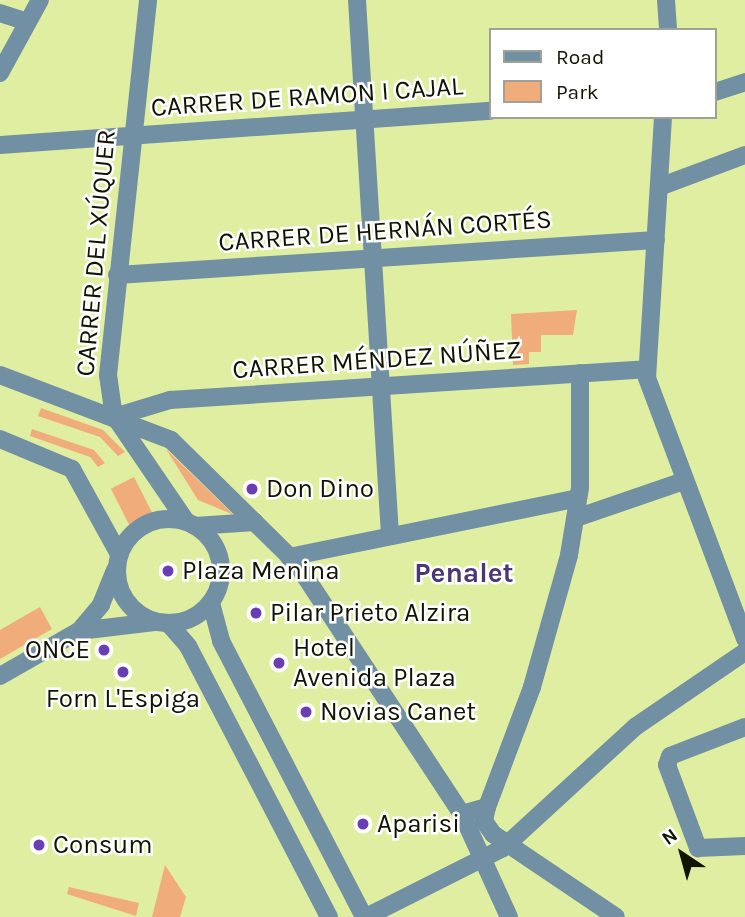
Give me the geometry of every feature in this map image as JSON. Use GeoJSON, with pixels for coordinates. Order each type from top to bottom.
{"type":"FeatureCollection","features":[{"type":"Feature","properties":{"kind":"street"},"geometry":{"type":"LineString","coordinates":[[0,73],[40,0]]}},
{"type":"Feature","properties":{"kind":"street","name":"CARRER DEL XÚQUER"},"geometry":{"type":"LineString","coordinates":[[114,417],[108,375],[148,0]]}},
{"type":"Feature","properties":{"kind":"street"},"geometry":{"type":"LineString","coordinates":[[357,0],[390,535]]}},
{"type":"Feature","properties":{"kind":"street"},"geometry":{"type":"LineString","coordinates":[[666,0],[668,28]]}},
{"type":"Feature","properties":{"kind":"street"},"geometry":{"type":"LineString","coordinates":[[0,13],[28,22]]}},
{"type":"Feature","properties":{"kind":"street"},"geometry":{"type":"LineString","coordinates":[[717,91],[745,82]]}},
{"type":"Feature","properties":{"kind":"street","name":"CARRER DE RAMON I CAJAL"},"geometry":{"type":"LineString","coordinates":[[0,145],[490,111]]}},
{"type":"Feature","properties":{"kind":"street"},"geometry":{"type":"LineString","coordinates":[[211,603],[221,641],[365,917],[488,859],[509,843],[635,727],[745,649],[646,369],[663,119]]}},
{"type":"Feature","properties":{"kind":"street"},"geometry":{"type":"LineString","coordinates":[[659,187],[745,155]]}},
{"type":"Feature","properties":{"kind":"street","name":"CARRER DE HERNÁN CORTÉS"},"geometry":{"type":"LineString","coordinates":[[117,275],[656,240]]}},
{"type":"Feature","properties":{"kind":"street","name":"CARRER MÉNDEZ NÚÑEZ"},"geometry":{"type":"LineString","coordinates":[[114,417],[170,400],[646,369]]}},
{"type":"Feature","properties":{"kind":"street"},"geometry":{"type":"LineString","coordinates":[[580,373],[576,518],[532,687],[487,807],[486,826],[616,917]]}},
{"type":"Feature","properties":{"kind":"street"},"geometry":{"type":"LineString","coordinates":[[0,375],[171,440],[289,557],[462,814],[488,859],[509,917]]}},
{"type":"Feature","properties":{"kind":"street"},"geometry":{"type":"LineString","coordinates":[[79,631],[192,618],[211,603],[221,580],[219,555],[191,523],[114,417]]}},
{"type":"Feature","properties":{"kind":"street"},"geometry":{"type":"LineString","coordinates":[[0,439],[72,470],[118,560],[122,595],[162,623],[188,646],[329,917]]}},
{"type":"Feature","properties":{"kind":"street"},"geometry":{"type":"LineString","coordinates":[[576,518],[684,481]]}},
{"type":"Feature","properties":{"kind":"street"},"geometry":{"type":"LineString","coordinates":[[289,557],[578,498]]}},
{"type":"Feature","properties":{"kind":"street"},"geometry":{"type":"LineString","coordinates":[[0,676],[79,631],[111,588],[118,560],[131,534],[151,522],[255,522]]}},
{"type":"Feature","properties":{"kind":"street"},"geometry":{"type":"LineString","coordinates":[[745,727],[670,756],[667,765],[698,848],[745,846]]}},
{"type":"Feature","properties":{"kind":"street"},"geometry":{"type":"LineString","coordinates":[[462,814],[487,807]]}},
{"type":"Feature","properties":{"kind":"green space"},"geometry":{"type":"Polygon","coordinates":[[[577,310],[573,335],[541,335],[541,352],[529,352],[529,364],[513,365],[511,314],[577,310]]]}},
{"type":"Feature","properties":{"kind":"green space"},"geometry":{"type":"Polygon","coordinates":[[[41,408],[103,430],[125,452],[118,456],[100,437],[38,416],[41,408]]]}},
{"type":"Feature","properties":{"kind":"green space"},"geometry":{"type":"Polygon","coordinates":[[[32,429],[94,450],[105,463],[98,467],[90,457],[30,436],[32,429]]]}},
{"type":"Feature","properties":{"kind":"green space"},"geometry":{"type":"Polygon","coordinates":[[[166,449],[234,515],[198,500],[166,449]]]}},
{"type":"Feature","properties":{"kind":"green space"},"geometry":{"type":"Polygon","coordinates":[[[134,477],[152,513],[129,524],[111,489],[134,477]]]}},
{"type":"Feature","properties":{"kind":"green space"},"geometry":{"type":"Polygon","coordinates":[[[40,607],[52,629],[0,659],[0,630],[40,607]]]}},
{"type":"Feature","properties":{"kind":"green space"},"geometry":{"type":"Polygon","coordinates":[[[165,865],[186,897],[180,917],[152,917],[165,865]]]}},
{"type":"Feature","properties":{"kind":"green space"},"geometry":{"type":"Polygon","coordinates":[[[69,887],[139,903],[136,916],[67,894],[69,887]]]}},
{"type":"Feature","properties":{"kind":"place","name":"Don Dino"},"geometry":{"type":"Point","coordinates":[252,489]}},
{"type":"Feature","properties":{"kind":"place","name":"Plaza Menina"},"geometry":{"type":"Point","coordinates":[168,571]}},
{"type":"Feature","properties":{"kind":"place","name":"Pilar Prieto Alzira"},"geometry":{"type":"Point","coordinates":[256,613]}},
{"type":"Feature","properties":{"kind":"place","name":"ONCE"},"geometry":{"type":"Point","coordinates":[104,650]}},
{"type":"Feature","properties":{"kind":"place","name":"Hotel Avenida Plaza"},"geometry":{"type":"Point","coordinates":[279,663]}},
{"type":"Feature","properties":{"kind":"place","name":"Forn L'Espiga"},"geometry":{"type":"Point","coordinates":[123,672]}},
{"type":"Feature","properties":{"kind":"place","name":"Novias Canet"},"geometry":{"type":"Point","coordinates":[306,712]}},
{"type":"Feature","properties":{"kind":"place","name":"Aparisi"},"geometry":{"type":"Point","coordinates":[363,824]}},
{"type":"Feature","properties":{"kind":"place","name":"Consum"},"geometry":{"type":"Point","coordinates":[39,845]}},
{"type":"Feature","properties":{"kind":"district","name":"Penalet"},"geometry":{"type":"Point","coordinates":[464,573]}}]}
